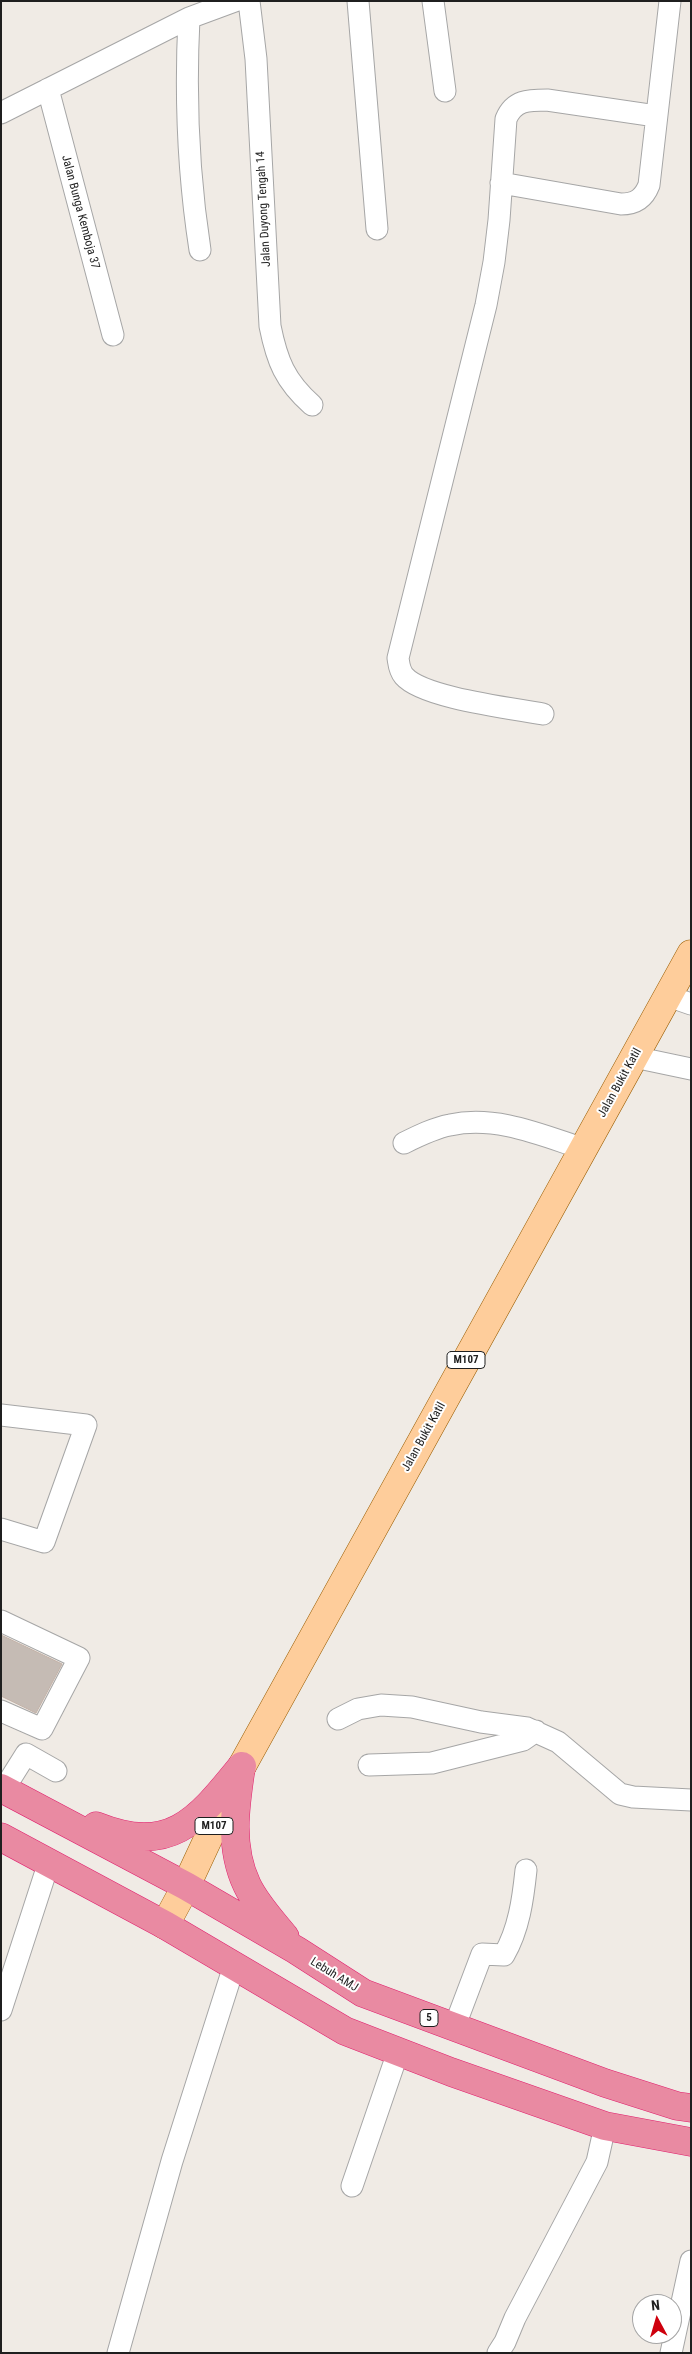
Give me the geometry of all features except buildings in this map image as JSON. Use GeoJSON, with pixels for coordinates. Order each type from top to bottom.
{"type":"FeatureCollection","features":[{"type":"Feature","properties":{"kind":"highway"},"geometry":{"type":"LineString","coordinates":[[3,1788],[109,1831],[152,1837],[174,1832],[197,1818],[242,1766]]}},
{"type":"Feature","properties":{"kind":"highway"},"geometry":{"type":"LineString","coordinates":[[242,1766],[235,1806],[234,1836],[239,1861],[246,1884],[258,1904],[296,1950]]}},
{"type":"Feature","properties":{"kind":"highway","name":"Lebuh AMJ"},"geometry":{"type":"LineString","coordinates":[[3,1788],[186,1886],[296,1950],[363,1993],[605,2083],[677,2106],[691,2108]]}},
{"type":"Feature","properties":{"kind":"highway"},"geometry":{"type":"LineString","coordinates":[[1,1837],[165,1925],[345,2031],[398,2052],[605,2126],[691,2142]]}},
{"type":"Feature","properties":{"kind":"main road","name":"Jalan Bukit Katil"},"geometry":{"type":"LineString","coordinates":[[165,1925],[186,1886],[242,1766],[634,1057],[680,1000],[691,954]]}},
{"type":"Feature","properties":{"kind":"street"},"geometry":{"type":"LineString","coordinates":[[2,112],[193,12],[235,1]]}},
{"type":"Feature","properties":{"kind":"street","name":"Jalan Duyong Tengah 14"},"geometry":{"type":"LineString","coordinates":[[249,1],[256,59],[270,326],[275,348],[284,371],[295,390],[312,405]]}},
{"type":"Feature","properties":{"kind":"street"},"geometry":{"type":"LineString","coordinates":[[358,1],[377,229]]}},
{"type":"Feature","properties":{"kind":"street"},"geometry":{"type":"LineString","coordinates":[[433,1],[445,92]]}},
{"type":"Feature","properties":{"kind":"street"},"geometry":{"type":"LineString","coordinates":[[501,183],[621,204],[630,204],[639,200],[646,193],[670,1]]}},
{"type":"Feature","properties":{"kind":"street"},"geometry":{"type":"LineString","coordinates":[[193,12],[187,65],[189,158],[200,250]]}},
{"type":"Feature","properties":{"kind":"street","name":"Jalan Bunga Kemboja 37"},"geometry":{"type":"LineString","coordinates":[[48,89],[113,335]]}},
{"type":"Feature","properties":{"kind":"street"},"geometry":{"type":"LineString","coordinates":[[542,714],[428,691],[404,676],[400,669],[398,658],[486,304],[494,262],[506,119],[510,110],[517,103],[530,100],[547,100],[656,116]]}},
{"type":"Feature","properties":{"kind":"street"},"geometry":{"type":"LineString","coordinates":[[634,1057],[691,1069]]}},
{"type":"Feature","properties":{"kind":"street"},"geometry":{"type":"LineString","coordinates":[[404,1143],[449,1125],[472,1122],[500,1124],[524,1129],[584,1149]]}},
{"type":"Feature","properties":{"kind":"street"},"geometry":{"type":"LineString","coordinates":[[1,1415],[86,1425],[44,1542],[1,1529]]}},
{"type":"Feature","properties":{"kind":"street"},"geometry":{"type":"LineString","coordinates":[[1,1621],[79,1658],[42,1729],[1,1711]]}},
{"type":"Feature","properties":{"kind":"street"},"geometry":{"type":"LineString","coordinates":[[338,1719],[358,1709],[381,1706],[412,1707],[448,1716],[536,1731],[558,1742],[620,1794],[633,1797],[691,1800]]}},
{"type":"Feature","properties":{"kind":"street"},"geometry":{"type":"LineString","coordinates":[[369,1766],[432,1762],[523,1740],[536,1731]]}},
{"type":"Feature","properties":{"kind":"street"},"geometry":{"type":"LineString","coordinates":[[3,1788],[26,1754],[56,1771]]}},
{"type":"Feature","properties":{"kind":"street"},"geometry":{"type":"LineString","coordinates":[[1,2010],[49,1862]]}},
{"type":"Feature","properties":{"kind":"street"},"geometry":{"type":"LineString","coordinates":[[454,2028],[482,1954],[504,1955],[509,1946],[522,1907],[526,1870]]}},
{"type":"Feature","properties":{"kind":"street"},"geometry":{"type":"LineString","coordinates":[[118,2353],[172,2161],[234,1966]]}},
{"type":"Feature","properties":{"kind":"street"},"geometry":{"type":"LineString","coordinates":[[352,2186],[398,2052]]}},
{"type":"Feature","properties":{"kind":"street"},"geometry":{"type":"LineString","coordinates":[[498,2353],[597,2162],[605,2126]]}},
{"type":"Feature","properties":{"kind":"street"},"geometry":{"type":"LineString","coordinates":[[671,2353],[691,2261]]}}]}
